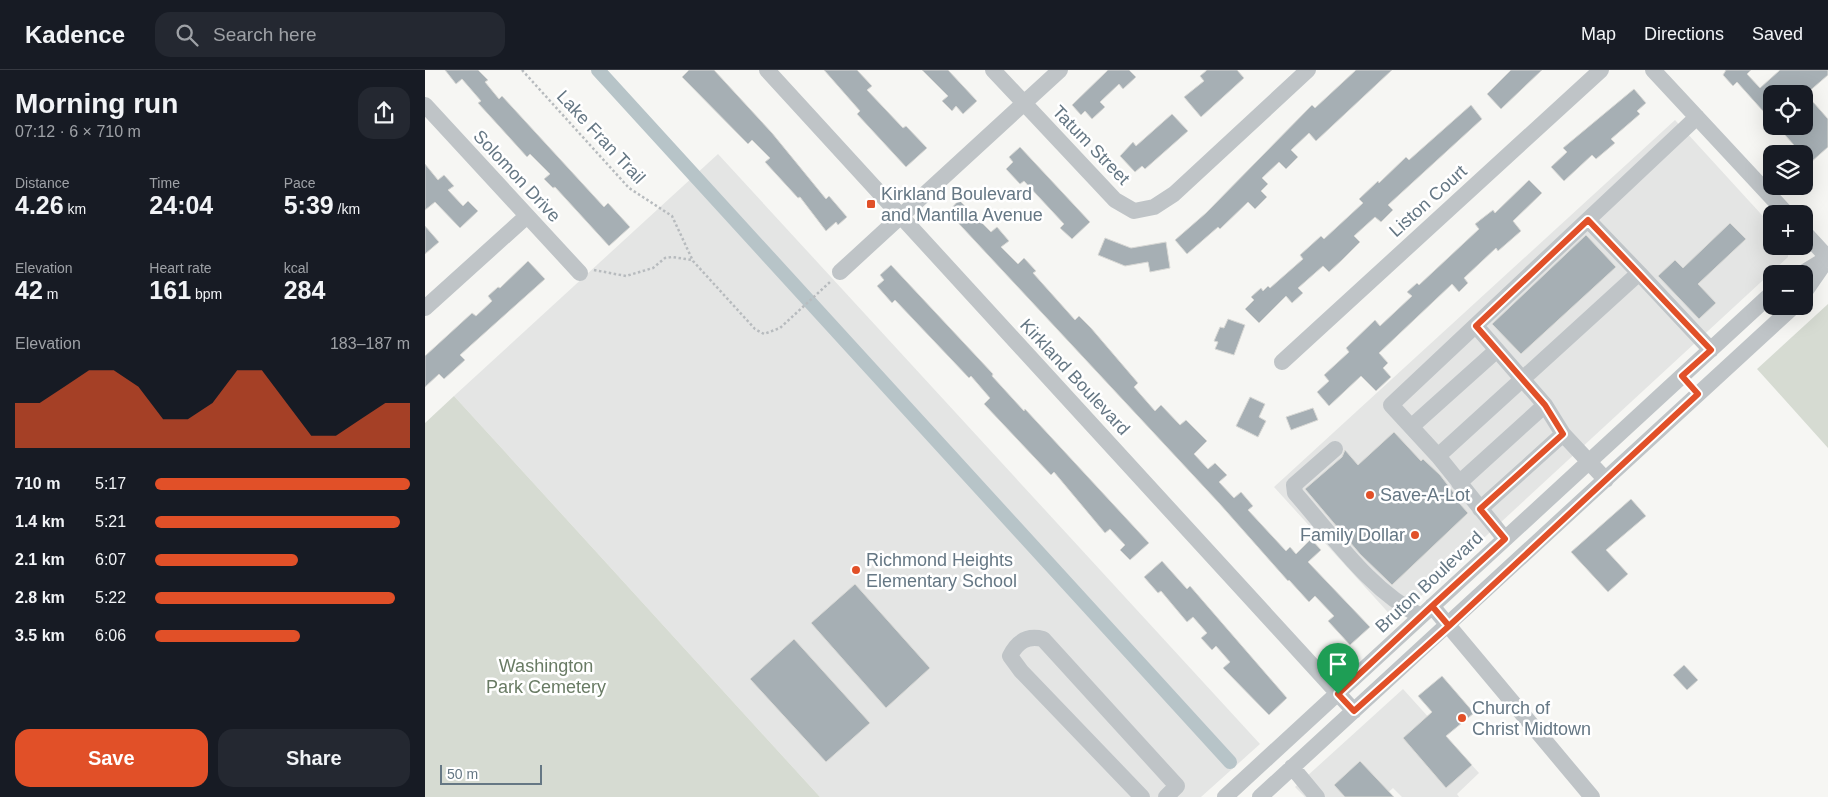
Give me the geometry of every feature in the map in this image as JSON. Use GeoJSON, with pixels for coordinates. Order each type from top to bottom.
{"type":"FeatureCollection","features":[{"type":"Feature","properties":{"kind":"street","name":"Kirkland Boulevard"},"geometry":{"type":"LineString","coordinates":[[767,70],[1354,711]]}},
{"type":"Feature","properties":{"kind":"street","name":"Tatum Street"},"geometry":{"type":"LineString","coordinates":[[993,70],[1115,200],[1134,211],[1154,207],[1174,194],[1308,70]]}},
{"type":"Feature","properties":{"kind":"street"},"geometry":{"type":"LineString","coordinates":[[840,272],[1060,70]]}},
{"type":"Feature","properties":{"kind":"street","name":"Liston Court"},"geometry":{"type":"LineString","coordinates":[[1283,362],[1601,70]]}},
{"type":"Feature","properties":{"kind":"street"},"geometry":{"type":"LineString","coordinates":[[1653,70],[1779,205]]}},
{"type":"Feature","properties":{"kind":"street","name":"Solomon Drive"},"geometry":{"type":"LineString","coordinates":[[425,105],[581,273]]}},
{"type":"Feature","properties":{"kind":"street"},"geometry":{"type":"LineString","coordinates":[[1505,539],[1438,456],[1391,406],[1697,117]]}},
{"type":"Feature","properties":{"kind":"street"},"geometry":{"type":"LineString","coordinates":[[425,308],[527,216]]}},
{"type":"Feature","properties":{"kind":"street"},"geometry":{"type":"LineString","coordinates":[[1588,220],[1711,350]]}},
{"type":"Feature","properties":{"kind":"street"},"geometry":{"type":"LineString","coordinates":[[1813,242],[1828,258]]}},
{"type":"Feature","properties":{"kind":"street"},"geometry":{"type":"LineString","coordinates":[[1813,267],[1828,258]]}},
{"type":"Feature","properties":{"kind":"street"},"geometry":{"type":"LineString","coordinates":[[1813,280],[1828,258]]}},
{"type":"Feature","properties":{"kind":"street"},"geometry":{"type":"LineString","coordinates":[[1438,456],[1639,273]]}},
{"type":"Feature","properties":{"kind":"street","name":"Bruton Boulevard"},"geometry":{"type":"LineString","coordinates":[[1225,797],[1763,301]]}},
{"type":"Feature","properties":{"kind":"street"},"geometry":{"type":"LineString","coordinates":[[1260,797],[1449,626],[1784,315]]}},
{"type":"Feature","properties":{"kind":"street"},"geometry":{"type":"LineString","coordinates":[[1476,326],[1545,405],[1563,434],[1606,480]]}},
{"type":"Feature","properties":{"kind":"street"},"geometry":{"type":"LineString","coordinates":[[1411,427],[1497,350]]}},
{"type":"Feature","properties":{"kind":"street"},"geometry":{"type":"LineString","coordinates":[[1682,376],[1698,394]]}},
{"type":"Feature","properties":{"kind":"street"},"geometry":{"type":"LineString","coordinates":[[1459,483],[1545,405]]}},
{"type":"Feature","properties":{"kind":"street"},"geometry":{"type":"LineString","coordinates":[[1480,509],[1563,434]]}},
{"type":"Feature","properties":{"kind":"street"},"geometry":{"type":"LineString","coordinates":[[1335,449],[1294,485],[1295,493],[1375,584],[1400,606],[1427,611],[1449,626],[1592,797]]}},
{"type":"Feature","properties":{"kind":"street"},"geometry":{"type":"LineString","coordinates":[[1142,797],[1021,671],[1011,656],[1015,646],[1030,638],[1043,639],[1177,786],[1166,797]]}},
{"type":"Feature","properties":{"kind":"street"},"geometry":{"type":"LineString","coordinates":[[1292,768],[1317,797]]}},
{"type":"Feature","properties":{"kind":"path","name":"Lake Fran Trail"},"geometry":{"type":"LineString","coordinates":[[522,70],[629,188],[672,216],[693,260],[755,330],[764,334],[773,333],[827,284]]}},
{"type":"Feature","properties":{"kind":"path"},"geometry":{"type":"LineString","coordinates":[[581,273],[598,269],[608,274],[626,276],[653,268],[665,258],[673,256],[693,260]]}},
{"type":"Feature","properties":{"kind":"shaded area"},"geometry":{"type":"Polygon","coordinates":[[[1675,120],[1763,216],[1763,255],[1788,255],[1779,265],[1763,265],[1763,280],[1395,620],[1274,487],[1675,120]]]}},
{"type":"Feature","properties":{"kind":"shaded area","name":"Richmond Heights Elementary School"},"geometry":{"type":"Polygon","coordinates":[[[718,154],[1260,744],[1201,797],[820,797],[454,396],[718,154]]]}},
{"type":"Feature","properties":{"kind":"shaded area"},"geometry":{"type":"Polygon","coordinates":[[[1403,689],[1479,773],[1457,794],[1459,797],[1402,797],[1393,788],[1383,797],[1305,797],[1295,787],[1403,689]]]}},
{"type":"Feature","properties":{"kind":"green space"},"geometry":{"type":"Polygon","coordinates":[[[1828,304],[1828,448],[1757,369],[1828,304]]]}},
{"type":"Feature","properties":{"kind":"green space","name":"Washington Park Cemetery"},"geometry":{"type":"Polygon","coordinates":[[[454,396],[820,797],[425,797],[425,423],[454,396]]]}},
{"type":"Feature","properties":{"kind":"building"},"geometry":{"type":"Polygon","coordinates":[[[445,70],[478,70],[488,80],[485,82],[499,99],[502,96],[604,207],[608,203],[630,227],[609,246],[555,187],[553,188],[544,179],[550,174],[530,154],[527,157],[478,103],[481,101],[462,79],[456,84],[445,70]]]}},
{"type":"Feature","properties":{"kind":"building"},"geometry":{"type":"Polygon","coordinates":[[[689,70],[714,70],[772,133],[826,199],[829,196],[847,217],[838,225],[836,222],[826,231],[800,197],[798,198],[765,162],[770,158],[752,140],[748,144],[682,77],[689,70]]]}},
{"type":"Feature","properties":{"kind":"building"},"geometry":{"type":"Polygon","coordinates":[[[824,70],[857,70],[872,86],[867,90],[903,128],[906,126],[927,148],[906,167],[857,114],[860,111],[824,70]]]}},
{"type":"Feature","properties":{"kind":"building"},"geometry":{"type":"Polygon","coordinates":[[[922,70],[948,70],[977,101],[963,114],[956,106],[952,111],[942,101],[948,96],[922,70]]]}},
{"type":"Feature","properties":{"kind":"building"},"geometry":{"type":"Polygon","coordinates":[[[1108,70],[1129,70],[1136,77],[1123,89],[1119,84],[1100,102],[1105,107],[1092,119],[1085,111],[1081,115],[1072,105],[1108,70]]]}},
{"type":"Feature","properties":{"kind":"building"},"geometry":{"type":"Polygon","coordinates":[[[1207,70],[1237,70],[1244,78],[1201,117],[1184,97],[1204,81],[1200,76],[1207,70]]]}},
{"type":"Feature","properties":{"kind":"building"},"geometry":{"type":"Polygon","coordinates":[[[1356,70],[1392,70],[1316,141],[1309,133],[1291,150],[1298,157],[1286,169],[1279,162],[1262,178],[1268,184],[1261,191],[1267,197],[1255,209],[1248,202],[1220,229],[1218,227],[1187,254],[1175,240],[1206,213],[1312,105],[1315,108],[1356,70]]]}},
{"type":"Feature","properties":{"kind":"building"},"geometry":{"type":"Polygon","coordinates":[[[1511,70],[1542,70],[1501,109],[1487,94],[1511,70]]]}},
{"type":"Feature","properties":{"kind":"building"},"geometry":{"type":"Polygon","coordinates":[[[1726,70],[1751,70],[1747,74],[1760,88],[1763,85],[1763,111],[1737,82],[1733,86],[1723,75],[1726,70]]]}},
{"type":"Feature","properties":{"kind":"building"},"geometry":{"type":"Polygon","coordinates":[[[1780,70],[1828,70],[1828,75],[1813,88],[1813,85],[1763,85],[1780,70]]]}},
{"type":"Feature","properties":{"kind":"building"},"geometry":{"type":"Polygon","coordinates":[[[1634,89],[1646,103],[1637,111],[1640,114],[1611,139],[1615,143],[1596,159],[1592,155],[1564,181],[1551,167],[1567,152],[1563,148],[1634,89]]]}},
{"type":"Feature","properties":{"kind":"building"},"geometry":{"type":"Polygon","coordinates":[[[1813,102],[1828,119],[1828,147],[1813,160],[1813,145],[1794,145],[1785,135],[1813,135],[1813,102]]]}},
{"type":"Feature","properties":{"kind":"building"},"geometry":{"type":"Polygon","coordinates":[[[1471,105],[1482,119],[1388,205],[1393,210],[1381,222],[1375,217],[1354,236],[1360,242],[1329,272],[1323,266],[1298,288],[1303,293],[1292,303],[1286,296],[1259,323],[1245,309],[1254,300],[1251,297],[1261,288],[1263,291],[1268,286],[1270,288],[1303,259],[1300,255],[1321,236],[1324,239],[1363,203],[1359,199],[1378,181],[1379,183],[1406,157],[1409,160],[1471,105]]]}},
{"type":"Feature","properties":{"kind":"building"},"geometry":{"type":"Polygon","coordinates":[[[1172,114],[1188,131],[1145,169],[1142,166],[1135,172],[1120,156],[1133,142],[1136,146],[1172,114]]]}},
{"type":"Feature","properties":{"kind":"building"},"geometry":{"type":"Polygon","coordinates":[[[1020,147],[1090,222],[1072,239],[1060,228],[1064,224],[1024,181],[1020,184],[1006,169],[1013,162],[1009,157],[1020,147]]]}},
{"type":"Feature","properties":{"kind":"building"},"geometry":{"type":"Polygon","coordinates":[[[425,164],[438,180],[444,175],[454,186],[448,190],[463,206],[468,201],[478,211],[460,228],[435,202],[425,210],[425,164]]]}},
{"type":"Feature","properties":{"kind":"building"},"geometry":{"type":"Polygon","coordinates":[[[1529,180],[1542,193],[1513,221],[1521,231],[1498,251],[1496,248],[1464,278],[1468,283],[1459,292],[1452,284],[1379,353],[1388,363],[1383,368],[1391,377],[1376,391],[1361,376],[1329,406],[1317,392],[1329,381],[1324,375],[1349,352],[1346,348],[1375,320],[1380,326],[1412,296],[1407,292],[1417,283],[1419,285],[1479,229],[1475,224],[1493,210],[1495,213],[1529,180]]]}},
{"type":"Feature","properties":{"kind":"building"},"geometry":{"type":"Polygon","coordinates":[[[959,200],[991,232],[997,227],[1009,241],[1001,247],[1018,264],[1024,258],[1036,271],[1033,273],[1075,320],[1079,316],[1091,328],[1138,383],[1134,387],[1155,411],[1161,405],[1180,425],[1186,420],[1207,441],[1194,454],[1208,469],[1215,463],[1227,475],[1219,482],[1234,498],[1241,492],[1253,506],[1248,510],[1286,551],[1290,547],[1296,554],[1311,539],[1321,550],[1308,562],[1370,627],[1350,645],[1328,621],[1334,616],[1315,596],[1309,602],[1288,581],[1219,503],[948,212],[959,200]]]}},
{"type":"Feature","properties":{"kind":"building"},"geometry":{"type":"Polygon","coordinates":[[[1730,223],[1746,239],[1698,284],[1716,303],[1699,319],[1658,276],[1675,260],[1683,268],[1730,223]]]}},
{"type":"Feature","properties":{"kind":"building"},"geometry":{"type":"Polygon","coordinates":[[[425,226],[439,242],[425,254],[425,226]]]}},
{"type":"Feature","properties":{"kind":"building"},"geometry":{"type":"Polygon","coordinates":[[[1586,235],[1616,267],[1521,354],[1492,324],[1586,235]]]}},
{"type":"Feature","properties":{"kind":"building"},"geometry":{"type":"Polygon","coordinates":[[[1105,238],[1131,248],[1166,242],[1170,268],[1150,272],[1148,262],[1125,266],[1098,255],[1105,238]]]}},
{"type":"Feature","properties":{"kind":"building"},"geometry":{"type":"Polygon","coordinates":[[[528,261],[545,279],[460,355],[465,360],[444,379],[439,374],[425,387],[425,356],[472,313],[476,316],[492,301],[488,296],[498,287],[500,288],[528,261]]]}},
{"type":"Feature","properties":{"kind":"building"},"geometry":{"type":"Polygon","coordinates":[[[891,265],[993,374],[992,376],[1024,411],[1025,409],[1149,543],[1130,560],[1120,550],[1125,545],[1110,529],[1105,533],[1054,472],[1051,475],[984,404],[990,398],[971,376],[969,378],[895,300],[892,303],[877,286],[884,280],[880,275],[891,265]]]}},
{"type":"Feature","properties":{"kind":"building"},"geometry":{"type":"Polygon","coordinates":[[[1228,319],[1245,325],[1234,355],[1215,349],[1218,342],[1214,341],[1220,327],[1224,328],[1228,319]]]}},
{"type":"Feature","properties":{"kind":"building"},"geometry":{"type":"Polygon","coordinates":[[[1250,397],[1265,404],[1259,417],[1266,421],[1258,437],[1236,426],[1250,397]]]}},
{"type":"Feature","properties":{"kind":"building"},"geometry":{"type":"Polygon","coordinates":[[[1313,408],[1318,420],[1291,430],[1286,417],[1313,408]]]}},
{"type":"Feature","properties":{"kind":"building","name":"Save-A-Lot"},"geometry":{"type":"Polygon","coordinates":[[[1394,432],[1421,461],[1423,459],[1440,475],[1454,493],[1452,495],[1468,513],[1392,585],[1360,554],[1305,489],[1342,457],[1345,450],[1358,465],[1394,432]]]}},
{"type":"Feature","properties":{"kind":"building"},"geometry":{"type":"Polygon","coordinates":[[[1631,499],[1646,516],[1606,550],[1628,574],[1608,592],[1571,552],[1631,499]]]}},
{"type":"Feature","properties":{"kind":"building"},"geometry":{"type":"Polygon","coordinates":[[[1162,561],[1187,589],[1190,586],[1287,698],[1269,715],[1223,668],[1230,662],[1216,646],[1212,650],[1201,638],[1207,633],[1193,617],[1187,622],[1161,591],[1158,593],[1144,577],[1162,561]]]}},
{"type":"Feature","properties":{"kind":"building"},"geometry":{"type":"Polygon","coordinates":[[[855,584],[930,668],[886,708],[811,623],[855,584]]]}},
{"type":"Feature","properties":{"kind":"building"},"geometry":{"type":"Polygon","coordinates":[[[794,639],[870,723],[826,762],[750,679],[794,639]]]}},
{"type":"Feature","properties":{"kind":"building"},"geometry":{"type":"Polygon","coordinates":[[[1684,665],[1698,680],[1687,690],[1673,675],[1684,665]]]}},
{"type":"Feature","properties":{"kind":"building"},"geometry":{"type":"Polygon","coordinates":[[[1442,676],[1474,713],[1446,736],[1472,765],[1446,788],[1403,738],[1432,712],[1418,696],[1442,676]]]}},
{"type":"Feature","properties":{"kind":"building"},"geometry":{"type":"Polygon","coordinates":[[[1360,761],[1394,797],[1345,797],[1334,785],[1360,761]]]}},
{"type":"Feature","properties":{"kind":"waterway"},"geometry":{"type":"LineString","coordinates":[[598,70],[1230,762]]}},
{"type":"Feature","properties":{"kind":"place","name":"Kirkland Boulevard and Mantilla Avenue"},"geometry":{"type":"Point","coordinates":[871,204]}},
{"type":"Feature","properties":{"kind":"place","name":"Save-A-Lot"},"geometry":{"type":"Point","coordinates":[1370,495]}},
{"type":"Feature","properties":{"kind":"place","name":"Family Dollar"},"geometry":{"type":"Point","coordinates":[1415,535]}},
{"type":"Feature","properties":{"kind":"place","name":"Richmond Heights Elementary School"},"geometry":{"type":"Point","coordinates":[856,570]}},
{"type":"Feature","properties":{"kind":"place","name":"Church of Christ Midtown"},"geometry":{"type":"Point","coordinates":[1462,718]}},
{"type":"Feature","properties":{"kind":"route"},"geometry":{"type":"LineString","coordinates":[[1338,694],[1354,711],[1449,626],[1432,606],[1505,539],[1480,509],[1563,434],[1545,405],[1476,326],[1588,220],[1711,350],[1682,376],[1698,394],[1449,626],[1432,606],[1338,694]]}}]}
